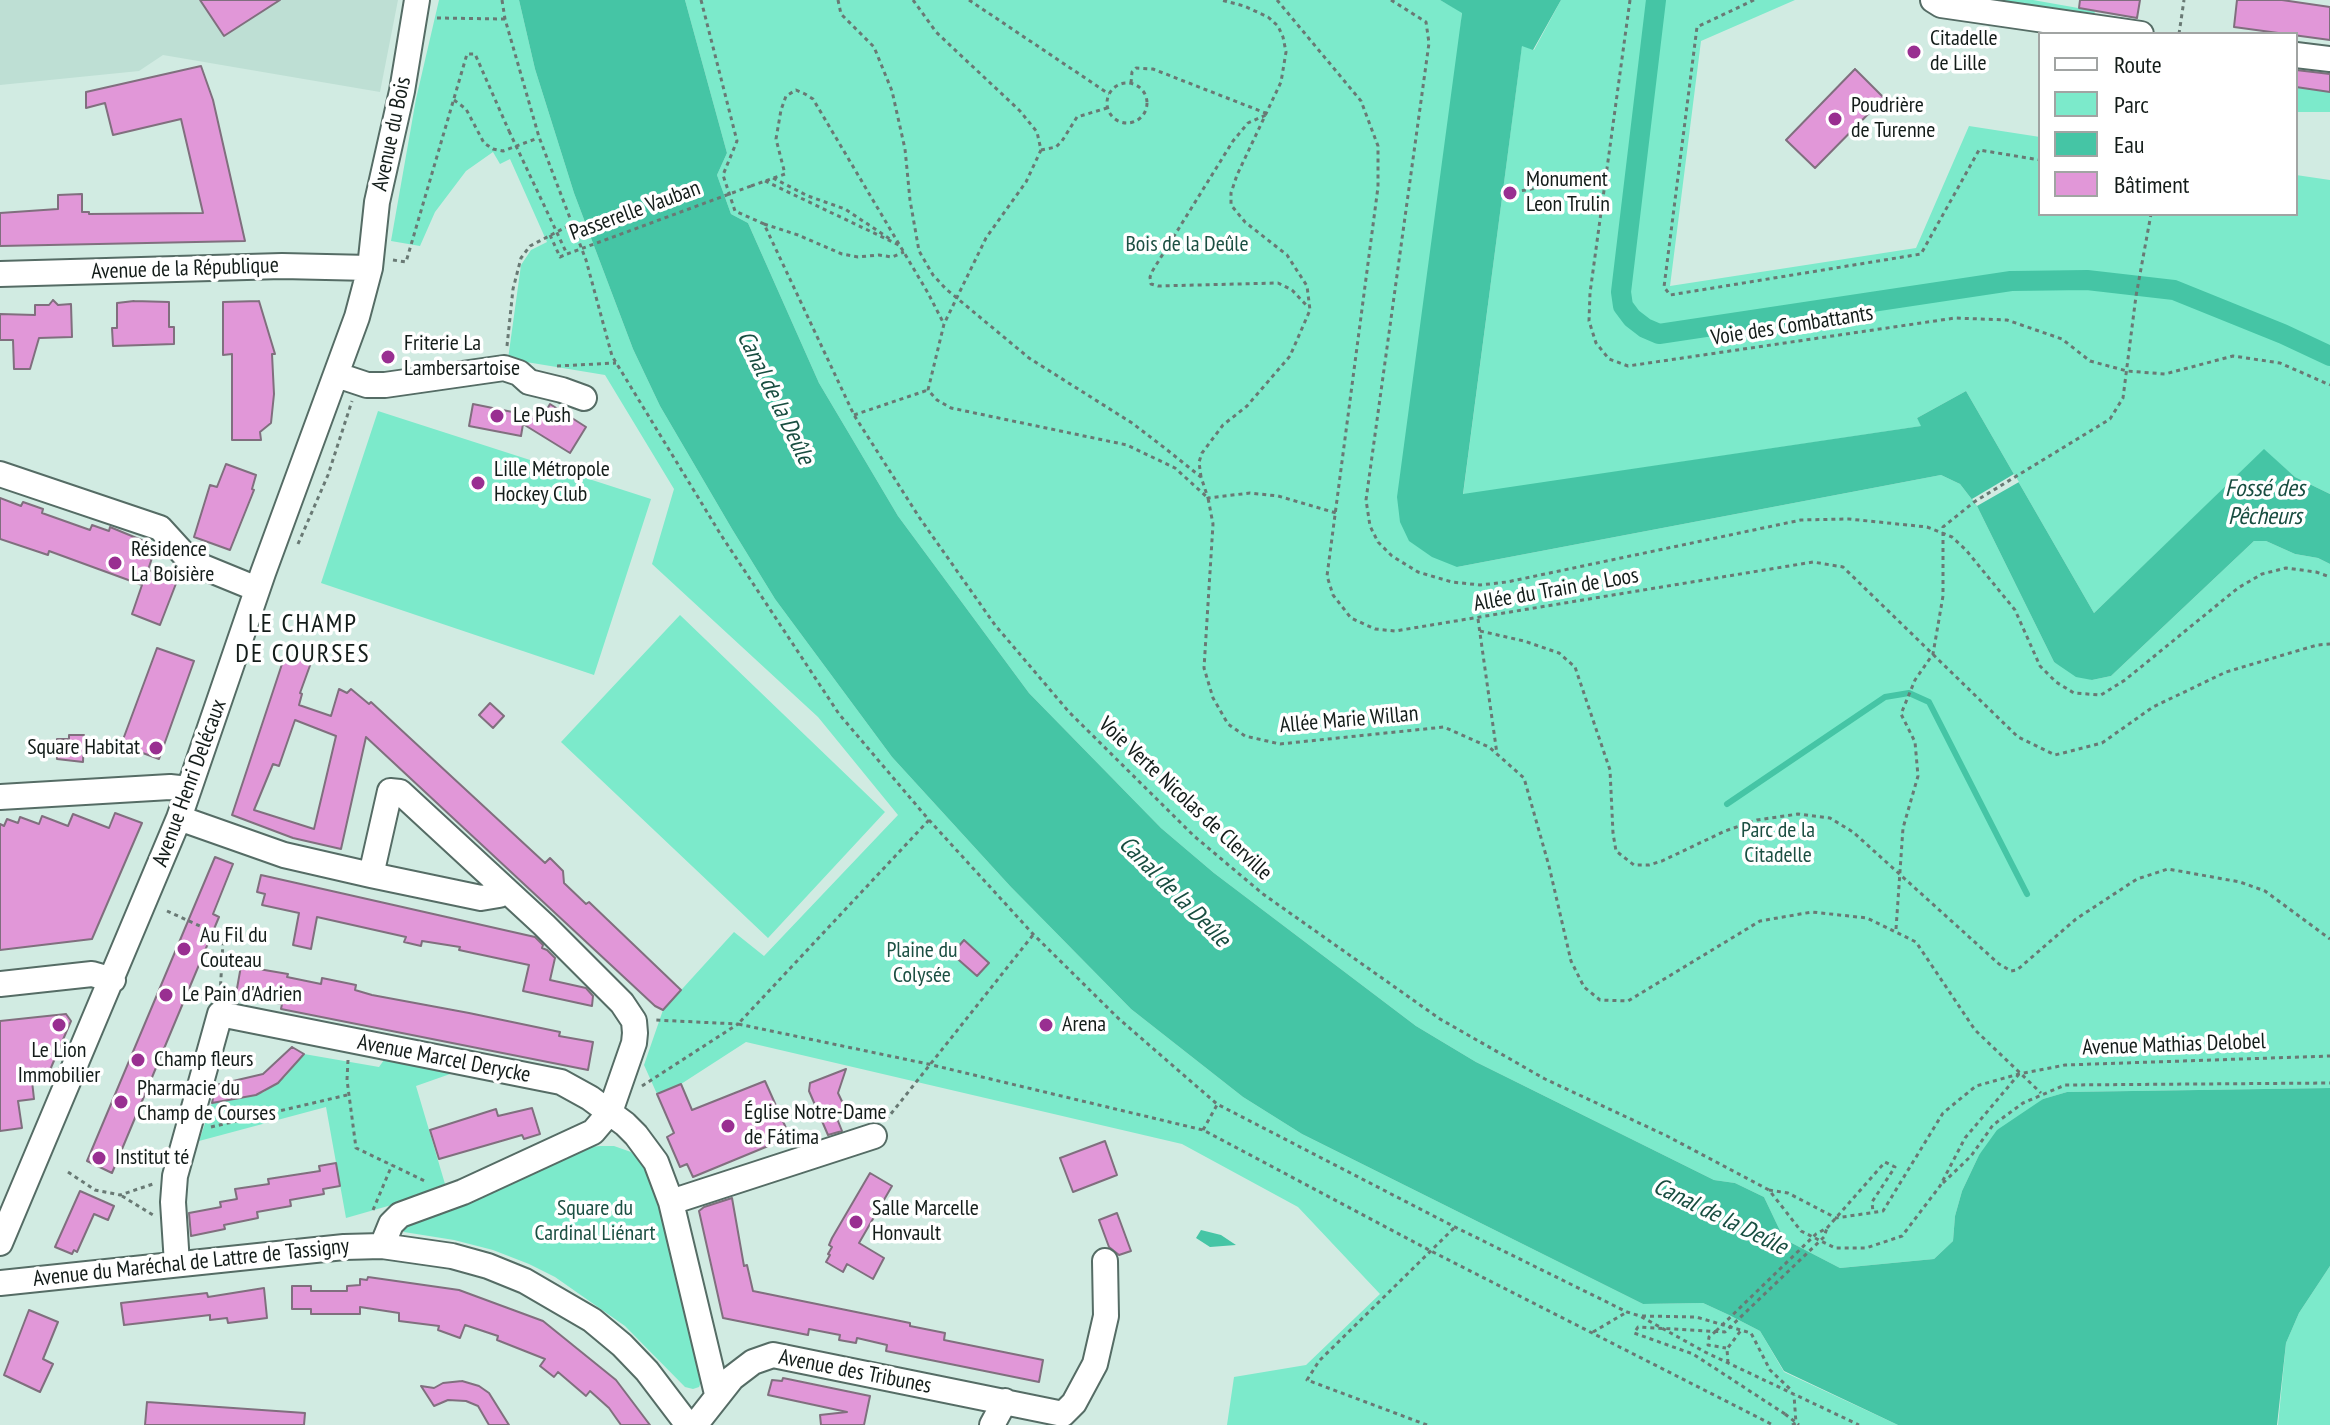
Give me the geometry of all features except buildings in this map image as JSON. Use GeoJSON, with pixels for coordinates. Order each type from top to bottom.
{"type":"FeatureCollection","features":[{"type":"Feature","properties":{"kind":"street","name":"Avenue du Bois"},"geometry":{"type":"LineString","coordinates":[[381,264],[377,202],[402,91],[417,0]]}},
{"type":"Feature","properties":{"kind":"street"},"geometry":{"type":"LineString","coordinates":[[1933,0],[1941,5],[2127,32]]}},
{"type":"Feature","properties":{"kind":"street"},"geometry":{"type":"LineString","coordinates":[[2298,55],[2330,59]]}},
{"type":"Feature","properties":{"kind":"street","name":"Avenue de la République"},"geometry":{"type":"LineString","coordinates":[[0,274],[381,264]]}},
{"type":"Feature","properties":{"kind":"street","name":"Avenue Henri Delécaux"},"geometry":{"type":"LineString","coordinates":[[0,1243],[179,818],[257,589],[357,317],[381,264]]}},
{"type":"Feature","properties":{"kind":"street"},"geometry":{"type":"LineString","coordinates":[[337,375],[375,386],[504,368],[519,373],[529,382],[584,398]]}},
{"type":"Feature","properties":{"kind":"street"},"geometry":{"type":"LineString","coordinates":[[0,474],[160,528],[191,562],[257,589]]}},
{"type":"Feature","properties":{"kind":"street"},"geometry":{"type":"LineString","coordinates":[[0,797],[170,787],[189,789]]}},
{"type":"Feature","properties":{"kind":"street"},"geometry":{"type":"LineString","coordinates":[[371,875],[390,791],[396,791],[405,795],[622,1003],[634,1021],[634,1043],[613,1103]]}},
{"type":"Feature","properties":{"kind":"street"},"geometry":{"type":"LineString","coordinates":[[179,818],[284,855],[371,875],[481,898],[499,895],[505,889]]}},
{"type":"Feature","properties":{"kind":"street"},"geometry":{"type":"LineString","coordinates":[[0,984],[92,974],[113,980]]}},
{"type":"Feature","properties":{"kind":"street"},"geometry":{"type":"LineString","coordinates":[[177,1264],[175,1176],[220,1014]]}},
{"type":"Feature","properties":{"kind":"street","name":"Avenue Marcel Derycke"},"geometry":{"type":"LineString","coordinates":[[220,1014],[561,1082],[590,1098],[613,1103],[647,1148],[663,1176],[717,1394]]}},
{"type":"Feature","properties":{"kind":"street","name":"Avenue du Maréchal de Lattre de Tassigny"},"geometry":{"type":"LineString","coordinates":[[382,1246],[391,1224],[400,1215],[583,1138],[593,1132],[613,1103]]}},
{"type":"Feature","properties":{"kind":"street"},"geometry":{"type":"LineString","coordinates":[[671,1202],[874,1136]]}},
{"type":"Feature","properties":{"kind":"street","name":"Avenue du Maréchal de Lattre de Tassigny"},"geometry":{"type":"LineString","coordinates":[[0,1283],[323,1249],[382,1246],[432,1252],[488,1266],[525,1281],[567,1304],[622,1345],[661,1388],[688,1425]]}},
{"type":"Feature","properties":{"kind":"street","name":"Avenue des Tribunes"},"geometry":{"type":"LineString","coordinates":[[695,1425],[717,1394],[742,1369],[773,1355],[1063,1414],[1074,1403],[1095,1364],[1106,1316],[1105,1261]]}},
{"type":"Feature","properties":{"kind":"street"},"geometry":{"type":"LineString","coordinates":[[992,1425],[1005,1401]]}},
{"type":"Feature","properties":{"kind":"path"},"geometry":{"type":"LineString","coordinates":[[502,0],[539,137],[586,260],[612,356],[721,535],[839,714],[929,820],[1033,934],[1118,1018],[1217,1104],[1455,1227],[1859,1425]]}},
{"type":"Feature","properties":{"kind":"path"},"geometry":{"type":"LineString","coordinates":[[701,0],[737,141],[723,175],[735,211],[850,256],[892,257],[904,252]]}},
{"type":"Feature","properties":{"kind":"path"},"geometry":{"type":"LineString","coordinates":[[838,0],[841,14],[874,47],[892,91],[905,149],[919,251],[933,275],[1029,358],[1132,423],[1201,477]]}},
{"type":"Feature","properties":{"kind":"path"},"geometry":{"type":"LineString","coordinates":[[913,0],[936,32],[1020,111],[1037,132],[1041,150],[1026,182],[986,238],[944,324],[928,390]]}},
{"type":"Feature","properties":{"kind":"path"},"geometry":{"type":"LineString","coordinates":[[969,0],[1109,94]]}},
{"type":"Feature","properties":{"kind":"path"},"geometry":{"type":"LineString","coordinates":[[1201,477],[1199,462],[1202,453],[1223,425],[1247,406],[1290,356],[1310,310],[1307,286],[1287,255],[1245,222],[1231,205],[1237,175],[1281,82],[1285,65],[1283,37],[1278,26],[1268,17],[1221,0]]}},
{"type":"Feature","properties":{"kind":"path","name":"Allée du Train de Loos"},"geometry":{"type":"LineString","coordinates":[[1277,0],[1361,101],[1378,146],[1378,187],[1327,576],[1333,595],[1351,618],[1375,629],[1395,631],[1813,562],[1843,567],[2018,737],[2055,755],[2102,743],[2153,707],[2226,672],[2317,645],[2330,644]]}},
{"type":"Feature","properties":{"kind":"path"},"geometry":{"type":"LineString","coordinates":[[1391,0],[1426,22],[1429,43],[1366,500],[1374,534],[1392,556],[1418,572],[1452,582],[1480,585],[1507,582],[1801,520],[1849,519],[1927,527],[1952,537],[1966,550],[2015,610],[2040,666],[2056,682],[2074,693],[2101,695],[2238,588],[2262,574],[2286,568],[2330,577]]}},
{"type":"Feature","properties":{"kind":"path","name":"Voie des Combattants"},"geometry":{"type":"LineString","coordinates":[[1630,0],[1590,293],[1589,321],[1596,343],[1609,359],[1628,366],[1955,318],[2007,320],[2062,339],[2090,361],[2127,371],[2165,374],[2233,356],[2280,363],[2330,385]]}},
{"type":"Feature","properties":{"kind":"path"},"geometry":{"type":"LineString","coordinates":[[1754,0],[1697,27],[1664,287],[1670,295],[1921,254],[1979,150],[2038,160]]}},
{"type":"Feature","properties":{"kind":"path"},"geometry":{"type":"LineString","coordinates":[[2179,32],[2184,0]]}},
{"type":"Feature","properties":{"kind":"path"},"geometry":{"type":"LineString","coordinates":[[434,18],[505,19]]}},
{"type":"Feature","properties":{"kind":"path","name":"Passerelle Vauban"},"geometry":{"type":"LineString","coordinates":[[454,100],[467,54],[475,54],[567,254],[773,178]]}},
{"type":"Feature","properties":{"kind":"path"},"geometry":{"type":"LineString","coordinates":[[1131,83],[1132,72],[1136,68],[1153,69],[1268,114]]}},
{"type":"Feature","properties":{"kind":"path"},"geometry":{"type":"LineString","coordinates":[[1131,83],[1146,95],[1147,108],[1144,114],[1127,123],[1114,119],[1107,108],[1109,94],[1118,85],[1131,83]]}},
{"type":"Feature","properties":{"kind":"path"},"geometry":{"type":"LineString","coordinates":[[773,178],[785,174],[776,139],[786,96],[796,90],[813,99],[944,324]]}},
{"type":"Feature","properties":{"kind":"path"},"geometry":{"type":"LineString","coordinates":[[381,264],[406,262],[454,100],[466,109],[484,143],[493,149],[503,151],[539,137]]}},
{"type":"Feature","properties":{"kind":"path"},"geometry":{"type":"LineString","coordinates":[[1041,150],[1056,147],[1077,117],[1107,108]]}},
{"type":"Feature","properties":{"kind":"path"},"geometry":{"type":"LineString","coordinates":[[1268,114],[1248,123],[1233,141],[1150,277],[1151,284],[1278,283],[1292,290],[1310,310]]}},
{"type":"Feature","properties":{"kind":"path"},"geometry":{"type":"LineString","coordinates":[[1514,192],[1607,176]]}},
{"type":"Feature","properties":{"kind":"path"},"geometry":{"type":"LineString","coordinates":[[773,178],[808,196],[845,209],[898,244]]}},
{"type":"Feature","properties":{"kind":"path"},"geometry":{"type":"LineString","coordinates":[[765,181],[898,244]]}},
{"type":"Feature","properties":{"kind":"path"},"geometry":{"type":"LineString","coordinates":[[1896,931],[1903,828],[1918,776],[1915,742],[1901,714],[1915,680],[1933,654],[1943,596],[1943,527],[1974,502],[2110,419],[2123,398],[2136,296],[2151,216]]}},
{"type":"Feature","properties":{"kind":"path"},"geometry":{"type":"LineString","coordinates":[[504,368],[511,289],[521,258],[530,246],[572,224]]}},
{"type":"Feature","properties":{"kind":"path","name":"Voie Verte Nicolas de Clerville"},"geometry":{"type":"LineString","coordinates":[[764,224],[854,415],[919,517],[1004,636],[1069,712],[1194,836],[1330,944],[1440,1019],[1545,1079],[1667,1136],[1769,1190],[1801,1231],[1835,1248],[1866,1248],[1902,1236],[1940,1186],[1965,1138],[2019,1074]]}},
{"type":"Feature","properties":{"kind":"path"},"geometry":{"type":"LineString","coordinates":[[550,235],[560,257],[567,254]]}},
{"type":"Feature","properties":{"kind":"path"},"geometry":{"type":"LineString","coordinates":[[928,390],[951,408],[1127,445],[1175,468],[1208,498],[1250,493],[1278,496],[1336,513]]}},
{"type":"Feature","properties":{"kind":"path"},"geometry":{"type":"LineString","coordinates":[[854,415],[928,390]]}},
{"type":"Feature","properties":{"kind":"path","name":"Allée Marie Willan"},"geometry":{"type":"LineString","coordinates":[[1201,477],[1213,524],[1204,668],[1213,698],[1228,724],[1245,736],[1280,744],[1444,727],[1489,747],[1524,778],[1571,961],[1584,987],[1600,1000],[1628,1001],[1760,921],[1812,912],[1867,918],[1916,942],[1975,1030],[2041,1093]]}},
{"type":"Feature","properties":{"kind":"path"},"geometry":{"type":"LineString","coordinates":[[1478,619],[1497,754]]}},
{"type":"Feature","properties":{"kind":"path"},"geometry":{"type":"LineString","coordinates":[[1480,631],[1559,653],[1575,667],[1610,770],[1616,851],[1634,865],[1662,861],[1725,831],[1757,820],[1798,814],[1830,818],[1853,832],[1999,964],[2011,971],[2017,970],[2076,919],[2137,879],[2168,869],[2240,882],[2265,891],[2330,939]]}},
{"type":"Feature","properties":{"kind":"path"},"geometry":{"type":"LineString","coordinates":[[613,1103],[738,1024],[929,820]]}},
{"type":"Feature","properties":{"kind":"path"},"geometry":{"type":"LineString","coordinates":[[167,911],[213,932],[223,942],[220,1014]]}},
{"type":"Feature","properties":{"kind":"path"},"geometry":{"type":"LineString","coordinates":[[874,1136],[1033,934]]}},
{"type":"Feature","properties":{"kind":"path"},"geometry":{"type":"LineString","coordinates":[[634,1021],[738,1024],[928,1064],[1203,1130],[1431,1251],[1773,1425]]}},
{"type":"Feature","properties":{"kind":"path"},"geometry":{"type":"LineString","coordinates":[[354,1041],[348,1061],[356,1148],[451,1196]]}},
{"type":"Feature","properties":{"kind":"path","name":"Avenue Mathias Delobel"},"geometry":{"type":"LineString","coordinates":[[1873,1212],[1883,1211],[1943,1113],[1976,1086],[2065,1065],[2330,1056]]}},
{"type":"Feature","properties":{"kind":"path"},"geometry":{"type":"LineString","coordinates":[[1940,1186],[1971,1156],[1993,1125],[2041,1093],[2065,1085],[2330,1083]]}},
{"type":"Feature","properties":{"kind":"path"},"geometry":{"type":"LineString","coordinates":[[187,1132],[349,1095]]}},
{"type":"Feature","properties":{"kind":"path"},"geometry":{"type":"LineString","coordinates":[[1203,1130],[1217,1104]]}},
{"type":"Feature","properties":{"kind":"path"},"geometry":{"type":"LineString","coordinates":[[1727,1349],[1708,1345],[1709,1337],[1816,1234],[1827,1228],[1836,1218],[1885,1162],[1895,1167],[1872,1202],[1873,1212],[1836,1218],[1796,1197],[1769,1190]]}},
{"type":"Feature","properties":{"kind":"path"},"geometry":{"type":"LineString","coordinates":[[373,1210],[392,1165]]}},
{"type":"Feature","properties":{"kind":"path"},"geometry":{"type":"LineString","coordinates":[[68,1172],[95,1190],[120,1195],[174,1226]]}},
{"type":"Feature","properties":{"kind":"path"},"geometry":{"type":"LineString","coordinates":[[120,1195],[175,1176]]}},
{"type":"Feature","properties":{"kind":"path"},"geometry":{"type":"LineString","coordinates":[[1427,1425],[1307,1380],[1319,1361],[1455,1227]]}},
{"type":"Feature","properties":{"kind":"path"},"geometry":{"type":"LineString","coordinates":[[1593,1332],[1627,1312]]}},
{"type":"Feature","properties":{"kind":"path"},"geometry":{"type":"LineString","coordinates":[[1640,1316],[1696,1317],[1751,1333],[1770,1370],[1794,1393],[1796,1424]]}},
{"type":"Feature","properties":{"kind":"path"},"geometry":{"type":"LineString","coordinates":[[1716,1331],[1638,1327],[1634,1333],[1693,1354],[1796,1424]]}},
{"type":"Feature","properties":{"kind":"path"},"geometry":{"type":"LineString","coordinates":[[1728,1363],[1727,1349],[1742,1329]]}},
{"type":"Feature","properties":{"kind":"shaded area"},"geometry":{"type":"Polygon","coordinates":[[[0,0],[398,0],[380,92],[163,55],[139,71],[0,85],[0,0]]]}},
{"type":"Feature","properties":{"kind":"green space","name":"Plaine du Colysée"},"geometry":{"type":"Polygon","coordinates":[[[439,0],[519,0],[535,69],[574,193],[633,349],[660,406],[732,529],[775,599],[892,757],[1010,886],[1131,1009],[1243,1097],[1302,1134],[1643,1304],[1703,1303],[1729,1315],[1760,1331],[1784,1372],[1898,1425],[1227,1425],[1234,1377],[1306,1365],[1380,1294],[1298,1207],[1182,1144],[746,1042],[681,1084],[657,1094],[644,1065],[663,1010],[734,932],[764,956],[898,815],[818,717],[652,564],[674,489],[605,375],[508,359],[521,265],[531,250],[547,242],[510,159],[500,164],[493,152],[466,171],[435,212],[420,246],[391,241],[416,99],[439,0]]]}},
{"type":"Feature","properties":{"kind":"green space","name":"Parc de la Citadelle"},"geometry":{"type":"Polygon","coordinates":[[[685,0],[1440,0],[1462,12],[1459,45],[1457,567],[1941,475],[1960,484],[1977,506],[2054,662],[2092,680],[2111,676],[2254,541],[2266,541],[2295,554],[2318,558],[2330,564],[2330,1088],[2067,1092],[2043,1099],[1979,1155],[1962,1191],[1955,1216],[1953,1241],[1934,1259],[1840,1268],[1784,1239],[1764,1197],[1735,1183],[1714,1180],[1476,1062],[1416,1026],[1214,873],[1161,828],[1029,693],[898,516],[819,383],[748,223],[731,214],[717,175],[727,153],[685,0]]]}},
{"type":"Feature","properties":{"kind":"green space"},"geometry":{"type":"Polygon","coordinates":[[[1561,0],[1795,0],[1701,41],[1670,286],[1916,248],[1969,126],[2038,137],[2038,216],[2298,216],[2298,175],[2330,180],[2330,494],[2295,477],[2264,450],[2094,613],[1966,391],[1917,418],[1922,426],[1463,495],[1522,45],[1534,50],[1561,0]]]}},
{"type":"Feature","properties":{"kind":"green space"},"geometry":{"type":"Polygon","coordinates":[[[1995,0],[2033,0],[2095,11],[2093,20],[1999,4],[1995,0]]]}},
{"type":"Feature","properties":{"kind":"green space"},"geometry":{"type":"Polygon","coordinates":[[[2298,87],[2330,92],[2330,112],[2298,112],[2298,87]]]}},
{"type":"Feature","properties":{"kind":"green space"},"geometry":{"type":"Polygon","coordinates":[[[378,411],[651,499],[594,675],[321,583],[378,411]]]}},
{"type":"Feature","properties":{"kind":"green space"},"geometry":{"type":"Polygon","coordinates":[[[680,615],[885,812],[768,938],[561,742],[680,615]]]}},
{"type":"Feature","properties":{"kind":"green space"},"geometry":{"type":"Polygon","coordinates":[[[389,1053],[470,1067],[416,1086],[445,1184],[395,1204],[346,1218],[326,1107],[199,1141],[212,1103],[264,1092],[285,1077],[304,1054],[379,1067],[389,1053]]]}},
{"type":"Feature","properties":{"kind":"green space","name":"Square du Cardinal Liénart"},"geometry":{"type":"Polygon","coordinates":[[[614,1146],[631,1152],[653,1176],[702,1379],[699,1387],[685,1387],[625,1326],[555,1277],[493,1250],[404,1232],[402,1227],[591,1147],[614,1146]]]}},
{"type":"Feature","properties":{"kind":"green space"},"geometry":{"type":"Polygon","coordinates":[[[2330,1266],[2330,1425],[2278,1425],[2286,1343],[2299,1313],[2330,1266]]]}},
{"type":"Feature","properties":{"kind":"water","name":"Canal de la Deûle"},"geometry":{"type":"Polygon","coordinates":[[[519,0],[685,0],[727,153],[717,175],[731,214],[748,223],[819,383],[898,516],[1029,693],[1161,828],[1214,873],[1416,1026],[1476,1062],[1714,1180],[1735,1183],[1764,1197],[1784,1239],[1840,1268],[1934,1259],[1953,1241],[1955,1216],[1962,1191],[1979,1155],[1997,1130],[2043,1099],[2067,1092],[2330,1088],[2330,1266],[2299,1313],[2286,1343],[2277,1425],[1898,1425],[1784,1371],[1760,1331],[1729,1315],[1703,1303],[1643,1304],[1302,1134],[1243,1097],[1131,1009],[1010,886],[892,757],[775,599],[732,529],[660,406],[633,349],[574,193],[535,69],[519,0]]]}},
{"type":"Feature","properties":{"kind":"water","name":"Fossé des Pêcheurs"},"geometry":{"type":"Polygon","coordinates":[[[1440,0],[1561,0],[1533,50],[1522,46],[1463,494],[1921,426],[1917,418],[1966,391],[2094,613],[2264,449],[2295,477],[2330,494],[2330,564],[2318,558],[2295,554],[2266,541],[2254,541],[2111,676],[2092,680],[2076,677],[2054,662],[1977,506],[1960,484],[1941,475],[1457,567],[1432,557],[1409,541],[1400,522],[1397,497],[1462,13],[1440,0]]]}},
{"type":"Feature","properties":{"kind":"water"},"geometry":{"type":"Polygon","coordinates":[[[1201,1230],[1221,1235],[1236,1245],[1210,1247],[1196,1238],[1201,1230]]]}},
{"type":"Feature","properties":{"kind":"pier"},"geometry":{"type":"Polygon","coordinates":[[[2014,474],[2019,482],[1977,506],[1972,499],[2014,474]]]}},
{"type":"Feature","properties":{"kind":"waterway"},"geometry":{"type":"LineString","coordinates":[[1656,0],[1621,292],[1623,306],[1645,328],[1659,334],[2011,281],[2087,280],[2174,290],[2330,356]]}},
{"type":"Feature","properties":{"kind":"waterway"},"geometry":{"type":"LineString","coordinates":[[1727,804],[1885,697],[1909,693],[1929,702],[2027,894]]}},
{"type":"Feature","properties":{"kind":"place","name":"Citadelle de Lille"},"geometry":{"type":"Point","coordinates":[1914,52]}},
{"type":"Feature","properties":{"kind":"place","name":"Poudrière de Turenne"},"geometry":{"type":"Point","coordinates":[1835,119]}},
{"type":"Feature","properties":{"kind":"place","name":"Monument Leon Trulin"},"geometry":{"type":"Point","coordinates":[1510,193]}},
{"type":"Feature","properties":{"kind":"place","name":"Friterie La Lambersartoise"},"geometry":{"type":"Point","coordinates":[388,357]}},
{"type":"Feature","properties":{"kind":"place","name":"Le Push"},"geometry":{"type":"Point","coordinates":[497,416]}},
{"type":"Feature","properties":{"kind":"place","name":"Lille Métropole Hockey Club"},"geometry":{"type":"Point","coordinates":[478,483]}},
{"type":"Feature","properties":{"kind":"place","name":"Résidence La Boisière"},"geometry":{"type":"Point","coordinates":[115,563]}},
{"type":"Feature","properties":{"kind":"place","name":"Square Habitat"},"geometry":{"type":"Point","coordinates":[156,748]}},
{"type":"Feature","properties":{"kind":"place","name":"Au Fil du Couteau"},"geometry":{"type":"Point","coordinates":[184,949]}},
{"type":"Feature","properties":{"kind":"place","name":"Le Pain d'Adrien"},"geometry":{"type":"Point","coordinates":[166,995]}},
{"type":"Feature","properties":{"kind":"place","name":"Le Lion Immobilier"},"geometry":{"type":"Point","coordinates":[59,1025]}},
{"type":"Feature","properties":{"kind":"place","name":"Arena"},"geometry":{"type":"Point","coordinates":[1046,1025]}},
{"type":"Feature","properties":{"kind":"place","name":"Champ fleurs"},"geometry":{"type":"Point","coordinates":[138,1060]}},
{"type":"Feature","properties":{"kind":"place","name":"Pharmacie du Champ de Courses"},"geometry":{"type":"Point","coordinates":[121,1102]}},
{"type":"Feature","properties":{"kind":"place","name":"Église Notre-Dame de Fátima"},"geometry":{"type":"Point","coordinates":[728,1126]}},
{"type":"Feature","properties":{"kind":"place","name":"Institut té"},"geometry":{"type":"Point","coordinates":[99,1158]}},
{"type":"Feature","properties":{"kind":"place","name":"Salle Marcelle Honvault"},"geometry":{"type":"Point","coordinates":[856,1222]}},
{"type":"Feature","properties":{"kind":"district","name":"LE CHAMP DE COURSES"},"geometry":{"type":"Point","coordinates":[303,640]}},
{"type":"Feature","properties":{"kind":"park label","name":"Bois de la Deûle"},"geometry":{"type":"Point","coordinates":[1187,245]}}]}
